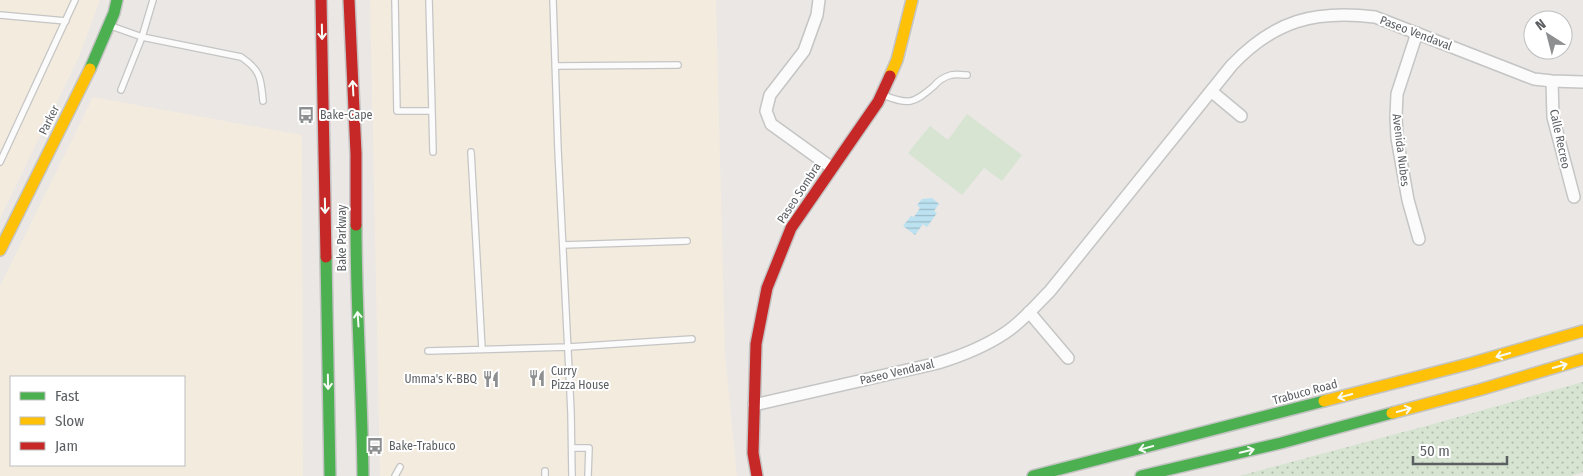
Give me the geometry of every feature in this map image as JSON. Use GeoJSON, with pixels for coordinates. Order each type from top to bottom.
{"type":"FeatureCollection","features":[{"type":"Feature","properties":{"kind":"main road","name":"Parker"},"geometry":{"type":"LineString","coordinates":[[0,250],[99,50],[117,0]]}},
{"type":"Feature","properties":{"kind":"main road","name":"Bake Parkway"},"geometry":{"type":"LineString","coordinates":[[321,0],[330,476]]}},
{"type":"Feature","properties":{"kind":"main road","name":"Bake Parkway"},"geometry":{"type":"LineString","coordinates":[[349,0],[356,154],[356,285],[362,387],[363,476]]}},
{"type":"Feature","properties":{"kind":"main road","name":"Paseo Sombra"},"geometry":{"type":"LineString","coordinates":[[757,476],[753,453],[756,344],[767,288],[791,228],[882,94],[897,60],[912,0]]}},
{"type":"Feature","properties":{"kind":"main road","name":"Trabuco Road"},"geometry":{"type":"LineString","coordinates":[[1141,476],[1196,449],[1583,331]]}},
{"type":"Feature","properties":{"kind":"main road","name":"Trabuco Road"},"geometry":{"type":"LineString","coordinates":[[1033,476],[1196,449],[1281,444],[1479,390],[1583,359]]}},
{"type":"Feature","properties":{"kind":"street"},"geometry":{"type":"LineString","coordinates":[[819,0],[817,15],[804,51],[770,95],[766,111],[771,124],[832,168]]}},
{"type":"Feature","properties":{"kind":"street","name":"Paseo Vendaval"},"geometry":{"type":"LineString","coordinates":[[754,405],[938,363],[984,346],[1006,332],[1050,291],[1232,65],[1254,44],[1284,26],[1303,19],[1328,14],[1354,14],[1375,17],[1534,79],[1583,82]]}},
{"type":"Feature","properties":{"kind":"street","name":"Avenida Nubes"},"geometry":{"type":"LineString","coordinates":[[1417,33],[1397,94],[1396,117],[1397,138],[1408,200],[1419,239]]}},
{"type":"Feature","properties":{"kind":"street","name":"Calle Recreo"},"geometry":{"type":"LineString","coordinates":[[1552,81],[1553,117],[1574,197]]}},
{"type":"Feature","properties":{"kind":"street"},"geometry":{"type":"LineString","coordinates":[[1211,91],[1240,116]]}},
{"type":"Feature","properties":{"kind":"street"},"geometry":{"type":"LineString","coordinates":[[1029,312],[1068,358]]}},
{"type":"Feature","properties":{"kind":"lane"},"geometry":{"type":"LineString","coordinates":[[0,162],[76,0]]}},
{"type":"Feature","properties":{"kind":"lane"},"geometry":{"type":"LineString","coordinates":[[121,90],[142,38],[153,0]]}},
{"type":"Feature","properties":{"kind":"lane"},"geometry":{"type":"LineString","coordinates":[[395,0],[397,111],[432,111]]}},
{"type":"Feature","properties":{"kind":"lane"},"geometry":{"type":"LineString","coordinates":[[429,0],[432,152]]}},
{"type":"Feature","properties":{"kind":"lane"},"geometry":{"type":"LineString","coordinates":[[553,0],[572,476]]}},
{"type":"Feature","properties":{"kind":"lane"},"geometry":{"type":"LineString","coordinates":[[0,15],[66,21]]}},
{"type":"Feature","properties":{"kind":"lane"},"geometry":{"type":"LineString","coordinates":[[109,25],[142,38],[241,57],[253,64],[261,80],[263,101]]}},
{"type":"Feature","properties":{"kind":"lane"},"geometry":{"type":"LineString","coordinates":[[556,66],[678,64]]}},
{"type":"Feature","properties":{"kind":"lane"},"geometry":{"type":"LineString","coordinates":[[882,94],[900,101],[910,101],[919,98],[940,80],[950,75],[967,75]]}},
{"type":"Feature","properties":{"kind":"lane"},"geometry":{"type":"LineString","coordinates":[[471,152],[482,350]]}},
{"type":"Feature","properties":{"kind":"lane"},"geometry":{"type":"LineString","coordinates":[[563,245],[687,241]]}},
{"type":"Feature","properties":{"kind":"lane"},"geometry":{"type":"LineString","coordinates":[[428,352],[568,347],[692,339]]}},
{"type":"Feature","properties":{"kind":"lane"},"geometry":{"type":"LineString","coordinates":[[572,448],[588,448],[588,476]]}},
{"type":"Feature","properties":{"kind":"lane"},"geometry":{"type":"LineString","coordinates":[[395,476],[400,467]]}},
{"type":"Feature","properties":{"kind":"shaded area"},"geometry":{"type":"Polygon","coordinates":[[[0,0],[100,0],[78,59],[0,218],[0,0]]]}},
{"type":"Feature","properties":{"kind":"shaded area"},"geometry":{"type":"Polygon","coordinates":[[[370,0],[716,0],[725,354],[737,476],[380,476],[370,0]]]}},
{"type":"Feature","properties":{"kind":"shaded area"},"geometry":{"type":"Polygon","coordinates":[[[93,97],[302,135],[303,476],[0,476],[0,286],[93,97]]]}},
{"type":"Feature","properties":{"kind":"green space"},"geometry":{"type":"Polygon","coordinates":[[[967,114],[1022,155],[1002,181],[983,167],[962,195],[908,153],[930,126],[948,140],[967,114]]]}},
{"type":"Feature","properties":{"kind":"green space"},"geometry":{"type":"Polygon","coordinates":[[[1583,382],[1583,472],[1571,476],[1239,476],[1437,423],[1583,382]]]}},
{"type":"Feature","properties":{"kind":"water"},"geometry":{"type":"Polygon","coordinates":[[[932,198],[939,204],[934,211],[937,213],[927,227],[923,224],[915,235],[903,226],[911,216],[914,217],[920,208],[917,205],[922,199],[932,198]]]}},
{"type":"Feature","properties":{"kind":"traffic: fast"},"geometry":{"type":"LineString","coordinates":[[90,69],[114,13],[117,0]]}},
{"type":"Feature","properties":{"kind":"traffic: fast"},"geometry":{"type":"LineString","coordinates":[[356,225],[363,476]]}},
{"type":"Feature","properties":{"kind":"traffic: fast"},"geometry":{"type":"LineString","coordinates":[[326,257],[330,476]]}},
{"type":"Feature","properties":{"kind":"traffic: fast"},"geometry":{"type":"LineString","coordinates":[[1033,476],[1324,401]]}},
{"type":"Feature","properties":{"kind":"traffic: fast"},"geometry":{"type":"LineString","coordinates":[[1141,476],[1281,443],[1392,413]]}},
{"type":"Feature","properties":{"kind":"traffic: slow"},"geometry":{"type":"LineString","coordinates":[[890,76],[897,60],[912,0]]}},
{"type":"Feature","properties":{"kind":"traffic: slow"},"geometry":{"type":"LineString","coordinates":[[0,250],[90,69]]}},
{"type":"Feature","properties":{"kind":"traffic: slow"},"geometry":{"type":"LineString","coordinates":[[1324,401],[1472,363],[1583,331]]}},
{"type":"Feature","properties":{"kind":"traffic: slow"},"geometry":{"type":"LineString","coordinates":[[1392,413],[1479,390],[1583,359]]}},
{"type":"Feature","properties":{"kind":"traffic: jam"},"geometry":{"type":"LineString","coordinates":[[321,0],[326,257]]}},
{"type":"Feature","properties":{"kind":"traffic: jam"},"geometry":{"type":"LineString","coordinates":[[349,0],[356,154],[356,225]]}},
{"type":"Feature","properties":{"kind":"traffic: jam"},"geometry":{"type":"LineString","coordinates":[[757,476],[753,453],[756,344],[767,288],[791,228],[878,102],[890,76]]}},
{"type":"Feature","properties":{"kind":"place","name":"Bake-Cape"},"geometry":{"type":"Point","coordinates":[306,115]}},
{"type":"Feature","properties":{"kind":"place","name":"Curry Pizza House"},"geometry":{"type":"Point","coordinates":[537,378]}},
{"type":"Feature","properties":{"kind":"place","name":"Umma's K-BBQ"},"geometry":{"type":"Point","coordinates":[491,379]}},
{"type":"Feature","properties":{"kind":"place","name":"Bake-Trabuco"},"geometry":{"type":"Point","coordinates":[375,446]}}]}
